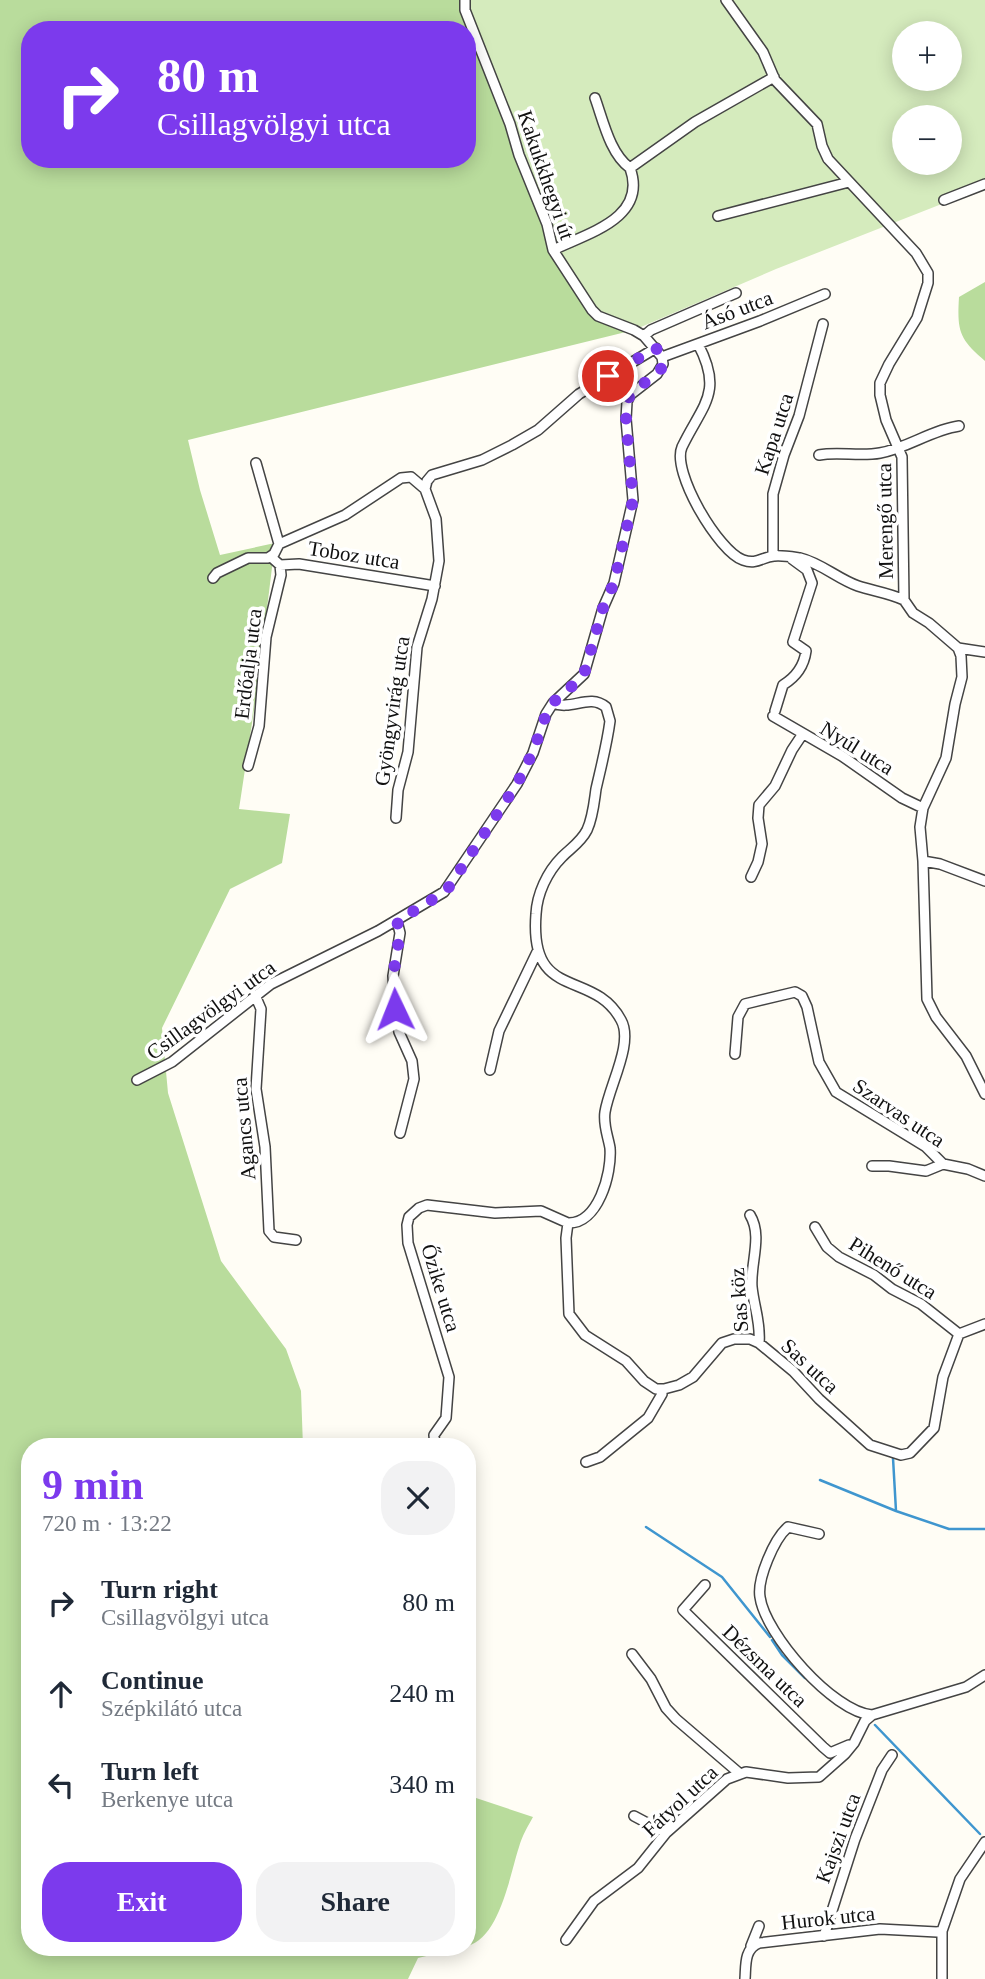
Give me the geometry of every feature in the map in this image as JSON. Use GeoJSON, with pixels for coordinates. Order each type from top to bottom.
{"type":"FeatureCollection","features":[{"type":"Feature","properties":{"kind":"street","name":"Kakukkhegyi út"},"geometry":{"type":"LineString","coordinates":[[464,0],[469,21]]}},
{"type":"Feature","properties":{"kind":"street"},"geometry":{"type":"LineString","coordinates":[[718,216],[849,182],[826,155],[817,124],[774,77],[763,51],[726,0]]}},
{"type":"Feature","properties":{"kind":"street","name":"Kakukkhegyi út"},"geometry":{"type":"LineString","coordinates":[[476,38],[547,224],[553,250],[592,310],[607,320],[635,330],[659,352]]}},
{"type":"Feature","properties":{"kind":"street"},"geometry":{"type":"LineString","coordinates":[[630,169],[695,122],[774,77]]}},
{"type":"Feature","properties":{"kind":"street"},"geometry":{"type":"LineString","coordinates":[[553,250],[615,219],[633,198],[635,190],[630,169],[622,163],[612,143],[595,98]]}},
{"type":"Feature","properties":{"kind":"street","name":"Merengő utca"},"geometry":{"type":"LineString","coordinates":[[849,182],[922,261],[929,278],[917,317],[880,383],[880,395],[886,420],[900,448],[905,547],[902,559],[904,600],[914,613],[958,648]]}},
{"type":"Feature","properties":{"kind":"street"},"geometry":{"type":"LineString","coordinates":[[944,200],[985,184]]}},
{"type":"Feature","properties":{"kind":"street"},"geometry":{"type":"LineString","coordinates":[[644,336],[650,330],[736,293]]}},
{"type":"Feature","properties":{"kind":"street","name":"Ásó utca"},"geometry":{"type":"LineString","coordinates":[[425,489],[432,475],[482,460],[538,430],[579,394],[659,352],[698,344],[825,294]]}},
{"type":"Feature","properties":{"kind":"street","name":"Kapa utca"},"geometry":{"type":"LineString","coordinates":[[773,556],[774,494],[784,455],[799,416],[823,324]]}},
{"type":"Feature","properties":{"kind":"street"},"geometry":{"type":"LineString","coordinates":[[698,344],[710,378],[709,393],[705,409],[680,453],[682,473],[697,507],[736,557],[754,562],[773,556],[814,563],[857,585],[904,600]]}},
{"type":"Feature","properties":{"kind":"street"},"geometry":{"type":"LineString","coordinates":[[553,703],[584,674],[603,608],[614,583],[633,500],[627,402],[630,395],[661,369],[659,352]]}},
{"type":"Feature","properties":{"kind":"street"},"geometry":{"type":"LineString","coordinates":[[819,455],[828,453],[865,456],[900,448],[940,430],[959,426]]}},
{"type":"Feature","properties":{"kind":"street"},"geometry":{"type":"LineString","coordinates":[[256,463],[279,544]]}},
{"type":"Feature","properties":{"kind":"street"},"geometry":{"type":"LineString","coordinates":[[213,578],[248,558],[271,557],[279,544],[345,515],[401,478],[411,477],[425,489]]}},
{"type":"Feature","properties":{"kind":"street","name":"Gyöngyvirág utca"},"geometry":{"type":"LineString","coordinates":[[396,818],[398,790],[408,752],[417,647],[435,586],[439,561],[436,519],[425,489]]}},
{"type":"Feature","properties":{"kind":"street","name":"Toboz utca"},"geometry":{"type":"LineString","coordinates":[[271,557],[280,565],[299,564],[435,586]]}},
{"type":"Feature","properties":{"kind":"street","name":"Nyúl utca"},"geometry":{"type":"LineString","coordinates":[[790,558],[807,570],[812,583],[793,642],[806,651],[805,662],[792,680],[783,685],[774,714],[802,735],[875,778],[902,798],[923,808]]}},
{"type":"Feature","properties":{"kind":"street","name":"Erdőalja utca"},"geometry":{"type":"LineString","coordinates":[[248,766],[259,726],[266,636],[281,575],[280,565]]}},
{"type":"Feature","properties":{"kind":"street"},"geometry":{"type":"LineString","coordinates":[[985,652],[958,648],[962,677],[946,758],[923,808],[920,827],[927,955],[925,991],[930,1007],[966,1056],[985,1094]]}},
{"type":"Feature","properties":{"kind":"street"},"geometry":{"type":"LineString","coordinates":[[553,703],[566,706],[598,701],[606,707],[610,721],[590,821],[579,841],[552,868],[541,892],[536,913],[537,952],[544,965],[555,975],[610,1007],[621,1018],[626,1038],[606,1108],[605,1125],[610,1158],[601,1195],[586,1218],[577,1224],[568,1223],[566,1238],[569,1314],[585,1335],[626,1361],[644,1381],[662,1394],[648,1418],[600,1457],[586,1462]]}},
{"type":"Feature","properties":{"kind":"street","name":"Csillagvölgyi utca"},"geometry":{"type":"LineString","coordinates":[[137,1080],[172,1062],[255,995],[286,975],[358,942],[440,895],[456,878],[517,784],[553,703]]}},
{"type":"Feature","properties":{"kind":"street"},"geometry":{"type":"LineString","coordinates":[[751,877],[762,844],[759,805],[775,786],[802,735]]}},
{"type":"Feature","properties":{"kind":"street"},"geometry":{"type":"LineString","coordinates":[[923,861],[940,864],[985,881]]}},
{"type":"Feature","properties":{"kind":"street"},"geometry":{"type":"LineString","coordinates":[[397,921],[400,933],[393,976],[395,1009],[399,1032],[412,1061],[414,1079],[400,1133]]}},
{"type":"Feature","properties":{"kind":"street"},"geometry":{"type":"LineString","coordinates":[[490,1070],[499,1031],[537,952]]}},
{"type":"Feature","properties":{"kind":"street","name":"Szarvas utca"},"geometry":{"type":"LineString","coordinates":[[735,1054],[738,1017],[745,1004],[795,992],[802,996],[807,1007],[819,1062],[836,1092],[926,1147],[943,1164],[985,1176]]}},
{"type":"Feature","properties":{"kind":"street","name":"Agancs utca"},"geometry":{"type":"LineString","coordinates":[[255,995],[261,1009],[256,1089],[265,1147],[269,1231],[274,1237],[296,1240]]}},
{"type":"Feature","properties":{"kind":"street"},"geometry":{"type":"LineString","coordinates":[[872,1166],[926,1171],[943,1164]]}},
{"type":"Feature","properties":{"kind":"street","name":"Őzike utca"},"geometry":{"type":"LineString","coordinates":[[434,1438],[446,1418],[449,1377],[408,1243],[409,1217],[422,1206],[438,1205],[495,1213],[541,1210],[568,1223]]}},
{"type":"Feature","properties":{"kind":"street","name":"Sas köz"},"geometry":{"type":"LineString","coordinates":[[750,1215],[754,1221],[756,1239],[752,1290],[759,1320],[759,1343]]}},
{"type":"Feature","properties":{"kind":"street","name":"Pihenő utca"},"geometry":{"type":"LineString","coordinates":[[815,1227],[827,1247],[839,1257],[921,1304],[959,1335]]}},
{"type":"Feature","properties":{"kind":"street"},"geometry":{"type":"LineString","coordinates":[[959,1335],[985,1324]]}},
{"type":"Feature","properties":{"kind":"street","name":"Sas utca"},"geometry":{"type":"LineString","coordinates":[[660,1390],[679,1385],[693,1377],[722,1343],[740,1338],[759,1343],[793,1371],[819,1399],[870,1445],[901,1455],[910,1453],[934,1429],[943,1377],[959,1335]]}},
{"type":"Feature","properties":{"kind":"street"},"geometry":{"type":"LineString","coordinates":[[819,1535],[788,1527],[771,1554],[759,1585],[760,1599],[767,1619],[797,1663],[826,1692],[864,1714],[872,1715],[967,1687],[985,1675]]}},
{"type":"Feature","properties":{"kind":"street","name":"Dézsma utca"},"geometry":{"type":"LineString","coordinates":[[705,1585],[682,1610],[823,1747],[830,1752],[854,1743]]}},
{"type":"Feature","properties":{"kind":"street"},"geometry":{"type":"LineString","coordinates":[[632,1654],[651,1679],[666,1708],[739,1773]]}},
{"type":"Feature","properties":{"kind":"street","name":"Fátyol utca"},"geometry":{"type":"LineString","coordinates":[[566,1940],[594,1901],[638,1868],[666,1833],[727,1779],[739,1773],[788,1778],[819,1777],[854,1743],[865,1721],[872,1715]]}},
{"type":"Feature","properties":{"kind":"street","name":"Kajszi utca"},"geometry":{"type":"LineString","coordinates":[[824,1936],[855,1839],[882,1770],[892,1755]]}},
{"type":"Feature","properties":{"kind":"street"},"geometry":{"type":"LineString","coordinates":[[634,1816],[666,1833]]}},
{"type":"Feature","properties":{"kind":"street"},"geometry":{"type":"LineString","coordinates":[[942,1979],[942,1931],[960,1879],[985,1842]]}},
{"type":"Feature","properties":{"kind":"street"},"geometry":{"type":"LineString","coordinates":[[745,1979],[747,1955],[759,1926]]}},
{"type":"Feature","properties":{"kind":"street","name":"Hurok utca"},"geometry":{"type":"LineString","coordinates":[[750,1947],[759,1943],[880,1929],[937,1933],[942,1931]]}},
{"type":"Feature","properties":{"kind":"green space"},"geometry":{"type":"Polygon","coordinates":[[[0,0],[463,0],[471,21],[21,21],[21,168],[476,168],[476,36],[553,250],[592,310],[634,330],[188,440],[220,555],[275,543],[239,809],[290,814],[282,863],[230,889],[162,1028],[168,1093],[221,1261],[286,1349],[301,1391],[303,1438],[21,1438],[21,1956],[426,1956],[418,1958],[408,1979],[0,1979],[0,0]]]}},
{"type":"Feature","properties":{"kind":"green space"},"geometry":{"type":"Polygon","coordinates":[[[463,0],[985,0],[985,187],[776,269],[634,330],[598,316],[557,258],[476,36],[476,21],[471,21],[463,0]]]}},
{"type":"Feature","properties":{"kind":"green space"},"geometry":{"type":"Polygon","coordinates":[[[985,282],[985,361],[965,340],[959,326],[958,309],[959,297],[985,282]]]}},
{"type":"Feature","properties":{"kind":"green space"},"geometry":{"type":"Polygon","coordinates":[[[476,1798],[533,1817],[520,1843],[496,1918],[476,1942],[476,1798]]]}},
{"type":"Feature","properties":{"kind":"waterway"},"geometry":{"type":"LineString","coordinates":[[893,1458],[896,1511]]}},
{"type":"Feature","properties":{"kind":"waterway"},"geometry":{"type":"LineString","coordinates":[[820,1480],[949,1529],[985,1529]]}},
{"type":"Feature","properties":{"kind":"waterway"},"geometry":{"type":"LineString","coordinates":[[646,1527],[722,1577],[770,1637]]}},
{"type":"Feature","properties":{"kind":"waterway"},"geometry":{"type":"LineString","coordinates":[[772,1640],[782,1655],[805,1678]]}},
{"type":"Feature","properties":{"kind":"waterway"},"geometry":{"type":"LineString","coordinates":[[875,1725],[980,1834]]}},
{"type":"Feature","properties":{"kind":"route"},"geometry":{"type":"LineString","coordinates":[[395,1009],[393,976],[400,933],[397,921],[449,887],[526,768],[548,709],[563,692],[580,680],[587,667],[602,613],[614,583],[633,500],[627,402],[630,395],[661,369],[662,357],[656,348],[608,376]]}}]}
